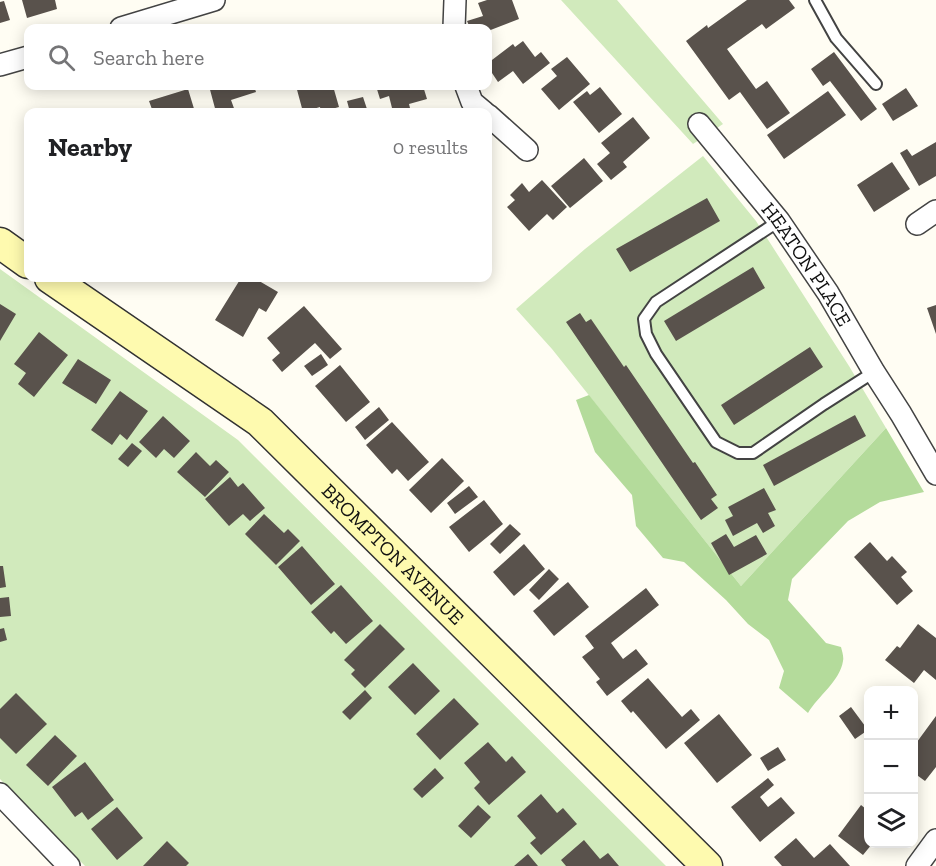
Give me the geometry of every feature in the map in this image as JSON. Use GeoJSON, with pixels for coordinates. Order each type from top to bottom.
{"type":"FeatureCollection","features":[{"type":"Feature","properties":{"kind":"main road"},"geometry":{"type":"LineString","coordinates":[[0,243],[24,260]]}},
{"type":"Feature","properties":{"kind":"main road","name":"BROMPTON AVENUE"},"geometry":{"type":"LineString","coordinates":[[56,282],[260,422],[707,866]]}},
{"type":"Feature","properties":{"kind":"street"},"geometry":{"type":"LineString","coordinates":[[134,24],[214,0]]}},
{"type":"Feature","properties":{"kind":"street"},"geometry":{"type":"LineString","coordinates":[[454,24],[455,0]]}},
{"type":"Feature","properties":{"kind":"street"},"geometry":{"type":"LineString","coordinates":[[0,65],[24,58]]}},
{"type":"Feature","properties":{"kind":"street"},"geometry":{"type":"LineString","coordinates":[[468,90],[472,102],[479,108]]}},
{"type":"Feature","properties":{"kind":"street"},"geometry":{"type":"LineString","coordinates":[[492,119],[527,150]]}},
{"type":"Feature","properties":{"kind":"street","name":"HEATON PLACE"},"geometry":{"type":"LineString","coordinates":[[699,124],[779,221],[828,293],[936,474]]}},
{"type":"Feature","properties":{"kind":"street"},"geometry":{"type":"LineString","coordinates":[[917,224],[936,211]]}},
{"type":"Feature","properties":{"kind":"street"},"geometry":{"type":"LineString","coordinates":[[0,794],[69,866]]}},
{"type":"Feature","properties":{"kind":"street"},"geometry":{"type":"LineString","coordinates":[[917,866],[936,840]]}},
{"type":"Feature","properties":{"kind":"lane"},"geometry":{"type":"LineString","coordinates":[[815,0],[836,38],[876,84]]}},
{"type":"Feature","properties":{"kind":"lane"},"geometry":{"type":"LineString","coordinates":[[779,221],[656,302],[645,319],[646,334],[656,354],[716,442],[738,453],[753,453],[874,372]]}},
{"type":"Feature","properties":{"kind":"green space"},"geometry":{"type":"Polygon","coordinates":[[[561,0],[617,0],[723,124],[693,144],[561,0]]]}},
{"type":"Feature","properties":{"kind":"green space"},"geometry":{"type":"Polygon","coordinates":[[[703,156],[756,221],[886,428],[741,586],[552,349],[516,309],[585,249],[703,156]]]}},
{"type":"Feature","properties":{"kind":"green space"},"geometry":{"type":"Polygon","coordinates":[[[0,269],[238,440],[666,866],[85,866],[0,779],[0,269]]]}},
{"type":"Feature","properties":{"kind":"green space"},"geometry":{"type":"Polygon","coordinates":[[[589,395],[741,586],[886,428],[924,492],[880,502],[848,521],[792,579],[788,600],[826,643],[841,647],[843,656],[838,675],[808,713],[779,688],[784,671],[769,640],[748,624],[726,600],[684,562],[663,558],[636,526],[632,495],[595,452],[576,400],[589,395]]]}},
{"type":"Feature","properties":{"kind":"building"},"geometry":{"type":"Polygon","coordinates":[[[22,0],[55,0],[57,9],[27,18],[22,0]]]}},
{"type":"Feature","properties":{"kind":"building"},"geometry":{"type":"Polygon","coordinates":[[[487,0],[512,0],[519,19],[492,29],[492,24],[468,24],[467,21],[483,16],[478,3],[487,0]]]}},
{"type":"Feature","properties":{"kind":"building"},"geometry":{"type":"Polygon","coordinates":[[[747,0],[789,0],[795,8],[766,29],[762,24],[727,49],[756,89],[767,81],[790,113],[767,129],[740,92],[729,100],[686,41],[747,0]]]}},
{"type":"Feature","properties":{"kind":"building"},"geometry":{"type":"Polygon","coordinates":[[[4,1],[10,20],[0,23],[0,2],[4,1]]]}},
{"type":"Feature","properties":{"kind":"building"},"geometry":{"type":"Polygon","coordinates":[[[523,41],[535,57],[541,52],[550,63],[523,84],[513,71],[498,82],[492,73],[492,60],[513,44],[515,47],[523,41]]]}},
{"type":"Feature","properties":{"kind":"building"},"geometry":{"type":"Polygon","coordinates":[[[834,52],[877,109],[861,121],[830,81],[823,86],[811,69],[834,52]]]}},
{"type":"Feature","properties":{"kind":"building"},"geometry":{"type":"Polygon","coordinates":[[[567,57],[590,84],[559,110],[541,89],[557,76],[551,69],[567,57]]]}},
{"type":"Feature","properties":{"kind":"building"},"geometry":{"type":"Polygon","coordinates":[[[600,87],[622,114],[599,133],[573,102],[587,91],[590,95],[600,87]]]}},
{"type":"Feature","properties":{"kind":"building"},"geometry":{"type":"Polygon","coordinates":[[[906,88],[918,106],[893,121],[882,104],[906,88]]]}},
{"type":"Feature","properties":{"kind":"building"},"geometry":{"type":"Polygon","coordinates":[[[188,90],[194,108],[152,108],[149,101],[188,90]]]}},
{"type":"Feature","properties":{"kind":"building"},"geometry":{"type":"Polygon","coordinates":[[[210,90],[255,90],[256,92],[231,100],[234,108],[215,108],[210,90]]]}},
{"type":"Feature","properties":{"kind":"building"},"geometry":{"type":"Polygon","coordinates":[[[297,90],[334,90],[339,107],[335,108],[302,108],[297,90]]]}},
{"type":"Feature","properties":{"kind":"building"},"geometry":{"type":"Polygon","coordinates":[[[377,90],[424,90],[427,99],[409,104],[410,108],[392,108],[389,96],[380,99],[377,90]]]}},
{"type":"Feature","properties":{"kind":"building"},"geometry":{"type":"Polygon","coordinates":[[[828,91],[846,115],[784,159],[767,135],[828,91]]]}},
{"type":"Feature","properties":{"kind":"building"},"geometry":{"type":"Polygon","coordinates":[[[363,97],[367,108],[349,108],[347,101],[363,97]]]}},
{"type":"Feature","properties":{"kind":"building"},"geometry":{"type":"Polygon","coordinates":[[[633,117],[650,138],[623,162],[627,167],[611,180],[597,164],[610,153],[601,143],[633,117]]]}},
{"type":"Feature","properties":{"kind":"building"},"geometry":{"type":"Polygon","coordinates":[[[936,142],[936,176],[919,186],[900,153],[907,149],[912,156],[936,142]]]}},
{"type":"Feature","properties":{"kind":"building"},"geometry":{"type":"Polygon","coordinates":[[[584,158],[603,181],[570,208],[551,186],[584,158]]]}},
{"type":"Feature","properties":{"kind":"building"},"geometry":{"type":"Polygon","coordinates":[[[892,162],[910,189],[874,212],[857,185],[892,162]]]}},
{"type":"Feature","properties":{"kind":"building"},"geometry":{"type":"Polygon","coordinates":[[[542,180],[567,207],[553,220],[547,214],[529,231],[507,207],[515,200],[510,195],[522,183],[529,192],[542,180]]]}},
{"type":"Feature","properties":{"kind":"building"},"geometry":{"type":"Polygon","coordinates":[[[707,198],[720,221],[630,272],[616,249],[707,198]]]}},
{"type":"Feature","properties":{"kind":"building"},"geometry":{"type":"Polygon","coordinates":[[[753,267],[765,288],[676,341],[664,321],[753,267]]]}},
{"type":"Feature","properties":{"kind":"building"},"geometry":{"type":"Polygon","coordinates":[[[239,282],[261,282],[278,292],[266,312],[259,308],[243,337],[215,320],[239,282]]]}},
{"type":"Feature","properties":{"kind":"building"},"geometry":{"type":"Polygon","coordinates":[[[0,304],[16,314],[0,341],[0,304]]]}},
{"type":"Feature","properties":{"kind":"building"},"geometry":{"type":"Polygon","coordinates":[[[936,305],[936,334],[927,308],[936,305]]]}},
{"type":"Feature","properties":{"kind":"building"},"geometry":{"type":"Polygon","coordinates":[[[304,306],[342,349],[330,359],[315,343],[282,372],[272,360],[280,353],[267,338],[304,306]]]}},
{"type":"Feature","properties":{"kind":"building"},"geometry":{"type":"Polygon","coordinates":[[[580,313],[586,322],[591,319],[624,367],[626,365],[717,495],[711,499],[718,508],[701,520],[566,322],[580,313]]]}},
{"type":"Feature","properties":{"kind":"building"},"geometry":{"type":"Polygon","coordinates":[[[39,332],[68,355],[34,397],[18,384],[26,373],[14,364],[39,332]]]}},
{"type":"Feature","properties":{"kind":"building"},"geometry":{"type":"Polygon","coordinates":[[[810,347],[823,367],[734,425],[721,405],[810,347]]]}},
{"type":"Feature","properties":{"kind":"building"},"geometry":{"type":"Polygon","coordinates":[[[321,354],[328,365],[312,376],[304,366],[321,354]]]}},
{"type":"Feature","properties":{"kind":"building"},"geometry":{"type":"Polygon","coordinates":[[[78,359],[111,380],[96,404],[62,383],[78,359]]]}},
{"type":"Feature","properties":{"kind":"building"},"geometry":{"type":"Polygon","coordinates":[[[340,365],[370,402],[346,422],[315,386],[340,365]]]}},
{"type":"Feature","properties":{"kind":"building"},"geometry":{"type":"Polygon","coordinates":[[[120,391],[148,411],[127,440],[120,434],[112,445],[91,430],[120,391]]]}},
{"type":"Feature","properties":{"kind":"building"},"geometry":{"type":"Polygon","coordinates":[[[379,407],[389,420],[365,440],[355,427],[379,407]]]}},
{"type":"Feature","properties":{"kind":"building"},"geometry":{"type":"Polygon","coordinates":[[[855,415],[866,436],[774,486],[763,465],[855,415]]]}},
{"type":"Feature","properties":{"kind":"building"},"geometry":{"type":"Polygon","coordinates":[[[163,416],[190,441],[174,458],[164,449],[156,458],[139,442],[163,416]]]}},
{"type":"Feature","properties":{"kind":"building"},"geometry":{"type":"Polygon","coordinates":[[[392,422],[429,462],[408,481],[397,469],[392,474],[366,445],[392,422]]]}},
{"type":"Feature","properties":{"kind":"building"},"geometry":{"type":"Polygon","coordinates":[[[132,443],[142,451],[128,467],[118,459],[132,443]]]}},
{"type":"Feature","properties":{"kind":"building"},"geometry":{"type":"Polygon","coordinates":[[[196,452],[210,466],[216,460],[229,472],[205,497],[177,472],[196,452]]]}},
{"type":"Feature","properties":{"kind":"building"},"geometry":{"type":"Polygon","coordinates":[[[442,458],[464,481],[431,513],[409,490],[442,458]]]}},
{"type":"Feature","properties":{"kind":"building"},"geometry":{"type":"Polygon","coordinates":[[[230,477],[238,487],[243,483],[265,508],[250,521],[243,514],[229,526],[205,499],[230,477]]]}},
{"type":"Feature","properties":{"kind":"building"},"geometry":{"type":"Polygon","coordinates":[[[469,486],[478,497],[455,514],[447,503],[469,486]]]}},
{"type":"Feature","properties":{"kind":"building"},"geometry":{"type":"Polygon","coordinates":[[[764,488],[776,510],[768,513],[775,526],[763,533],[757,523],[733,536],[725,520],[733,516],[728,507],[764,488]]]}},
{"type":"Feature","properties":{"kind":"building"},"geometry":{"type":"Polygon","coordinates":[[[484,500],[503,524],[469,552],[449,527],[484,500]]]}},
{"type":"Feature","properties":{"kind":"building"},"geometry":{"type":"Polygon","coordinates":[[[264,514],[284,533],[288,529],[300,541],[276,565],[245,534],[264,514]]]}},
{"type":"Feature","properties":{"kind":"building"},"geometry":{"type":"Polygon","coordinates":[[[510,524],[521,534],[500,554],[490,544],[510,524]]]}},
{"type":"Feature","properties":{"kind":"building"},"geometry":{"type":"Polygon","coordinates":[[[726,534],[734,547],[756,535],[767,554],[729,575],[711,543],[726,534]]]}},
{"type":"Feature","properties":{"kind":"building"},"geometry":{"type":"Polygon","coordinates":[[[870,542],[887,561],[892,556],[907,572],[901,577],[913,591],[897,605],[854,557],[870,542]]]}},
{"type":"Feature","properties":{"kind":"building"},"geometry":{"type":"Polygon","coordinates":[[[524,544],[545,569],[514,596],[493,572],[524,544]]]}},
{"type":"Feature","properties":{"kind":"building"},"geometry":{"type":"Polygon","coordinates":[[[302,546],[335,584],[311,605],[278,567],[302,546]]]}},
{"type":"Feature","properties":{"kind":"building"},"geometry":{"type":"Polygon","coordinates":[[[0,566],[3,566],[6,587],[0,588],[0,566]]]}},
{"type":"Feature","properties":{"kind":"building"},"geometry":{"type":"Polygon","coordinates":[[[549,569],[559,579],[539,600],[529,590],[549,569]]]}},
{"type":"Feature","properties":{"kind":"building"},"geometry":{"type":"Polygon","coordinates":[[[568,582],[589,607],[554,636],[533,611],[568,582]]]}},
{"type":"Feature","properties":{"kind":"building"},"geometry":{"type":"Polygon","coordinates":[[[341,585],[373,621],[346,644],[334,631],[331,634],[311,612],[341,585]]]}},
{"type":"Feature","properties":{"kind":"building"},"geometry":{"type":"Polygon","coordinates":[[[646,588],[659,605],[611,643],[623,659],[636,649],[648,664],[607,696],[596,682],[600,679],[582,657],[594,648],[585,636],[646,588]]]}},
{"type":"Feature","properties":{"kind":"building"},"geometry":{"type":"Polygon","coordinates":[[[9,597],[11,616],[0,617],[0,598],[9,597]]]}},
{"type":"Feature","properties":{"kind":"building"},"geometry":{"type":"Polygon","coordinates":[[[380,624],[405,649],[365,688],[351,674],[355,670],[344,660],[380,624]]]}},
{"type":"Feature","properties":{"kind":"building"},"geometry":{"type":"Polygon","coordinates":[[[918,624],[936,638],[936,680],[924,670],[914,683],[885,660],[897,646],[900,648],[918,624]]]}},
{"type":"Feature","properties":{"kind":"building"},"geometry":{"type":"Polygon","coordinates":[[[4,628],[7,640],[0,642],[0,629],[4,628]]]}},
{"type":"Feature","properties":{"kind":"building"},"geometry":{"type":"Polygon","coordinates":[[[413,663],[440,691],[415,715],[388,687],[413,663]]]}},
{"type":"Feature","properties":{"kind":"building"},"geometry":{"type":"Polygon","coordinates":[[[648,678],[682,717],[691,709],[700,720],[666,749],[633,711],[631,713],[621,701],[648,678]]]}},
{"type":"Feature","properties":{"kind":"building"},"geometry":{"type":"Polygon","coordinates":[[[365,690],[372,698],[350,720],[342,712],[365,690]]]}},
{"type":"Feature","properties":{"kind":"building"},"geometry":{"type":"Polygon","coordinates":[[[16,693],[47,724],[16,754],[0,738],[0,709],[16,693]]]}},
{"type":"Feature","properties":{"kind":"building"},"geometry":{"type":"Polygon","coordinates":[[[454,698],[479,724],[440,760],[416,734],[454,698]]]}},
{"type":"Feature","properties":{"kind":"building"},"geometry":{"type":"Polygon","coordinates":[[[851,707],[864,725],[864,733],[855,739],[839,716],[851,707]]]}},
{"type":"Feature","properties":{"kind":"building"},"geometry":{"type":"Polygon","coordinates":[[[719,714],[752,755],[717,783],[684,743],[719,714]]]}},
{"type":"Feature","properties":{"kind":"building"},"geometry":{"type":"Polygon","coordinates":[[[936,716],[936,767],[925,781],[918,776],[918,741],[936,716]]]}},
{"type":"Feature","properties":{"kind":"building"},"geometry":{"type":"Polygon","coordinates":[[[55,735],[77,756],[48,786],[26,765],[55,735]]]}},
{"type":"Feature","properties":{"kind":"building"},"geometry":{"type":"Polygon","coordinates":[[[488,742],[506,762],[512,756],[526,772],[489,805],[474,788],[480,782],[464,763],[488,742]]]}},
{"type":"Feature","properties":{"kind":"building"},"geometry":{"type":"Polygon","coordinates":[[[778,747],[786,760],[768,771],[760,758],[778,747]]]}},
{"type":"Feature","properties":{"kind":"building"},"geometry":{"type":"Polygon","coordinates":[[[85,762],[114,800],[88,820],[82,812],[75,817],[52,787],[85,762]]]}},
{"type":"Feature","properties":{"kind":"building"},"geometry":{"type":"Polygon","coordinates":[[[435,768],[444,778],[422,798],[413,789],[435,768]]]}},
{"type":"Feature","properties":{"kind":"building"},"geometry":{"type":"Polygon","coordinates":[[[768,778],[774,785],[760,797],[768,807],[781,797],[795,813],[760,842],[731,807],[768,778]]]}},
{"type":"Feature","properties":{"kind":"building"},"geometry":{"type":"Polygon","coordinates":[[[541,794],[557,813],[563,808],[577,824],[541,855],[530,843],[536,838],[517,816],[541,794]]]}},
{"type":"Feature","properties":{"kind":"building"},"geometry":{"type":"Polygon","coordinates":[[[478,805],[491,817],[471,838],[458,826],[478,805]]]}},
{"type":"Feature","properties":{"kind":"building"},"geometry":{"type":"Polygon","coordinates":[[[861,805],[864,807],[864,848],[869,848],[863,855],[838,836],[861,805]]]}},
{"type":"Feature","properties":{"kind":"building"},"geometry":{"type":"Polygon","coordinates":[[[117,807],[143,838],[117,860],[91,829],[117,807]]]}},
{"type":"Feature","properties":{"kind":"building"},"geometry":{"type":"Polygon","coordinates":[[[796,838],[814,858],[830,844],[850,866],[782,866],[774,857],[796,838]]]}},
{"type":"Feature","properties":{"kind":"building"},"geometry":{"type":"Polygon","coordinates":[[[584,840],[600,859],[608,853],[619,866],[566,866],[561,860],[584,840]]]}},
{"type":"Feature","properties":{"kind":"building"},"geometry":{"type":"Polygon","coordinates":[[[167,841],[189,863],[186,866],[143,866],[167,841]]]}},
{"type":"Feature","properties":{"kind":"building"},"geometry":{"type":"Polygon","coordinates":[[[528,854],[538,866],[514,866],[528,854]]]}}]}
